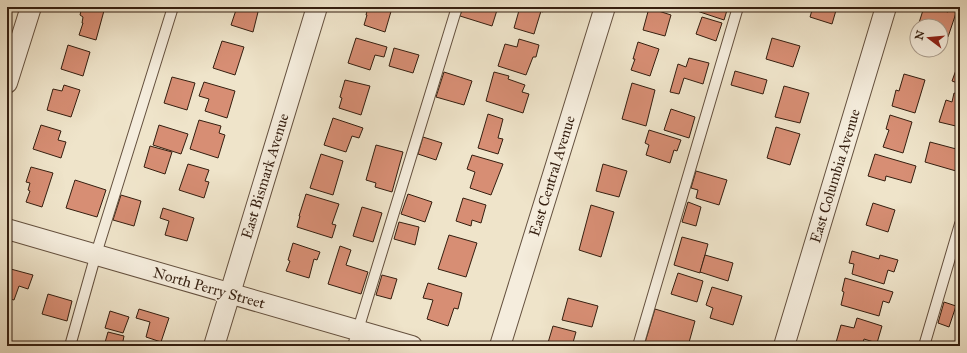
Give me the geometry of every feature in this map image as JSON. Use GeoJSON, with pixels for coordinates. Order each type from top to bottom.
{"type":"FeatureCollection","features":[{"type":"Feature","properties":{"kind":"street"},"geometry":{"type":"LineString","coordinates":[[7,83],[31,7]]}},
{"type":"Feature","properties":{"kind":"street","name":"East Bismark Avenue"},"geometry":{"type":"LineString","coordinates":[[214,346],[317,7]]}},
{"type":"Feature","properties":{"kind":"street","name":"East Central Avenue"},"geometry":{"type":"LineString","coordinates":[[500,346],[605,7]]}},
{"type":"Feature","properties":{"kind":"street","name":"East Columbia Avenue"},"geometry":{"type":"LineString","coordinates":[[784,346],[886,7]]}},
{"type":"Feature","properties":{"kind":"street","name":"North Perry Street"},"geometry":{"type":"LineString","coordinates":[[7,229],[229,294],[355,338],[412,346]]}},
{"type":"Feature","properties":{"kind":"lane"},"geometry":{"type":"LineString","coordinates":[[70,346],[96,254],[173,7]]}},
{"type":"Feature","properties":{"kind":"lane"},"geometry":{"type":"LineString","coordinates":[[355,338],[457,7]]}},
{"type":"Feature","properties":{"kind":"lane"},"geometry":{"type":"LineString","coordinates":[[638,346],[738,7]]}},
{"type":"Feature","properties":{"kind":"lane"},"geometry":{"type":"LineString","coordinates":[[924,346],[960,224]]}},
{"type":"Feature","properties":{"kind":"building"},"geometry":{"type":"Polygon","coordinates":[[[82,7],[105,7],[96,40],[79,35],[83,23],[83,17],[80,15],[82,7]]]}},
{"type":"Feature","properties":{"kind":"building"},"geometry":{"type":"Polygon","coordinates":[[[237,7],[259,8],[253,32],[231,25],[237,7]]]}},
{"type":"Feature","properties":{"kind":"building"},"geometry":{"type":"Polygon","coordinates":[[[368,7],[392,8],[385,32],[364,25],[368,7]]]}},
{"type":"Feature","properties":{"kind":"building"},"geometry":{"type":"Polygon","coordinates":[[[463,7],[498,7],[492,26],[460,16],[463,7]]]}},
{"type":"Feature","properties":{"kind":"building"},"geometry":{"type":"Polygon","coordinates":[[[520,7],[545,7],[543,12],[541,11],[534,34],[514,28],[520,7]]]}},
{"type":"Feature","properties":{"kind":"building"},"geometry":{"type":"Polygon","coordinates":[[[698,7],[728,7],[724,20],[697,11],[698,7]]]}},
{"type":"Feature","properties":{"kind":"building"},"geometry":{"type":"Polygon","coordinates":[[[813,7],[837,7],[832,24],[810,17],[813,7]]]}},
{"type":"Feature","properties":{"kind":"building"},"geometry":{"type":"Polygon","coordinates":[[[924,7],[931,7],[948,12],[949,8],[957,10],[949,34],[949,18],[921,18],[924,7]]]}},
{"type":"Feature","properties":{"kind":"building"},"geometry":{"type":"Polygon","coordinates":[[[649,8],[671,15],[665,36],[643,30],[649,8]]]}},
{"type":"Feature","properties":{"kind":"building"},"geometry":{"type":"Polygon","coordinates":[[[702,17],[722,23],[716,41],[696,34],[702,17]]]}},
{"type":"Feature","properties":{"kind":"building"},"geometry":{"type":"Polygon","coordinates":[[[356,38],[387,47],[384,57],[375,55],[370,70],[348,63],[356,38]]]}},
{"type":"Feature","properties":{"kind":"building"},"geometry":{"type":"Polygon","coordinates":[[[772,38],[800,46],[793,67],[766,59],[772,38]]]}},
{"type":"Feature","properties":{"kind":"building"},"geometry":{"type":"Polygon","coordinates":[[[519,39],[539,45],[536,57],[533,57],[526,75],[498,66],[505,44],[517,47],[519,39]]]}},
{"type":"Feature","properties":{"kind":"building"},"geometry":{"type":"Polygon","coordinates":[[[222,41],[244,47],[235,75],[213,68],[222,41]]]}},
{"type":"Feature","properties":{"kind":"building"},"geometry":{"type":"Polygon","coordinates":[[[638,42],[659,49],[650,76],[631,70],[635,59],[633,59],[638,42]]]}},
{"type":"Feature","properties":{"kind":"building"},"geometry":{"type":"Polygon","coordinates":[[[68,45],[90,52],[83,76],[61,69],[68,45]]]}},
{"type":"Feature","properties":{"kind":"building"},"geometry":{"type":"Polygon","coordinates":[[[394,48],[419,55],[413,73],[389,66],[394,48]]]}},
{"type":"Feature","properties":{"kind":"building"},"geometry":{"type":"Polygon","coordinates":[[[689,58],[709,63],[703,84],[684,78],[679,94],[670,92],[678,64],[686,67],[689,58]]]}},
{"type":"Feature","properties":{"kind":"building"},"geometry":{"type":"Polygon","coordinates":[[[956,70],[960,71],[960,84],[952,81],[956,70]]]}},
{"type":"Feature","properties":{"kind":"building"},"geometry":{"type":"Polygon","coordinates":[[[735,71],[767,80],[763,94],[731,85],[735,71]]]}},
{"type":"Feature","properties":{"kind":"building"},"geometry":{"type":"Polygon","coordinates":[[[444,72],[472,81],[464,105],[436,97],[444,72]]]}},
{"type":"Feature","properties":{"kind":"building"},"geometry":{"type":"Polygon","coordinates":[[[494,72],[509,76],[508,79],[525,85],[522,92],[529,94],[523,113],[486,101],[494,72]]]}},
{"type":"Feature","properties":{"kind":"building"},"geometry":{"type":"Polygon","coordinates":[[[904,74],[925,80],[915,113],[892,106],[896,90],[899,91],[904,74]]]}},
{"type":"Feature","properties":{"kind":"building"},"geometry":{"type":"Polygon","coordinates":[[[172,77],[195,83],[187,110],[164,103],[172,77]]]}},
{"type":"Feature","properties":{"kind":"building"},"geometry":{"type":"Polygon","coordinates":[[[345,80],[370,86],[361,115],[339,108],[342,98],[340,97],[345,80]]]}},
{"type":"Feature","properties":{"kind":"building"},"geometry":{"type":"Polygon","coordinates":[[[204,82],[235,91],[227,118],[205,111],[209,99],[199,96],[204,82]]]}},
{"type":"Feature","properties":{"kind":"building"},"geometry":{"type":"Polygon","coordinates":[[[632,83],[655,90],[646,126],[622,119],[632,83]]]}},
{"type":"Feature","properties":{"kind":"building"},"geometry":{"type":"Polygon","coordinates":[[[64,85],[80,90],[71,117],[47,110],[53,89],[62,91],[64,85]]]}},
{"type":"Feature","properties":{"kind":"building"},"geometry":{"type":"Polygon","coordinates":[[[784,86],[809,93],[800,123],[775,117],[784,86]]]}},
{"type":"Feature","properties":{"kind":"building"},"geometry":{"type":"Polygon","coordinates":[[[954,93],[960,95],[960,127],[939,122],[946,100],[952,102],[954,93]]]}},
{"type":"Feature","properties":{"kind":"building"},"geometry":{"type":"Polygon","coordinates":[[[671,109],[695,117],[689,138],[664,130],[671,109]]]}},
{"type":"Feature","properties":{"kind":"building"},"geometry":{"type":"Polygon","coordinates":[[[488,114],[503,119],[498,138],[503,139],[498,154],[478,148],[488,114]]]}},
{"type":"Feature","properties":{"kind":"building"},"geometry":{"type":"Polygon","coordinates":[[[890,115],[912,122],[903,153],[883,147],[889,130],[886,129],[890,115]]]}},
{"type":"Feature","properties":{"kind":"building"},"geometry":{"type":"Polygon","coordinates":[[[333,118],[363,128],[359,138],[352,136],[346,152],[324,145],[333,118]]]}},
{"type":"Feature","properties":{"kind":"building"},"geometry":{"type":"Polygon","coordinates":[[[199,120],[221,126],[219,133],[225,135],[218,158],[190,149],[199,120]]]}},
{"type":"Feature","properties":{"kind":"building"},"geometry":{"type":"Polygon","coordinates":[[[41,125],[61,131],[58,140],[66,142],[61,158],[33,149],[41,125]]]}},
{"type":"Feature","properties":{"kind":"building"},"geometry":{"type":"Polygon","coordinates":[[[159,125],[188,134],[181,154],[153,145],[159,125]]]}},
{"type":"Feature","properties":{"kind":"building"},"geometry":{"type":"Polygon","coordinates":[[[776,127],[800,134],[790,165],[767,158],[776,127]]]}},
{"type":"Feature","properties":{"kind":"building"},"geometry":{"type":"Polygon","coordinates":[[[649,130],[681,140],[677,151],[674,150],[670,163],[646,155],[649,145],[645,143],[649,130]]]}},
{"type":"Feature","properties":{"kind":"building"},"geometry":{"type":"Polygon","coordinates":[[[423,137],[442,143],[436,160],[418,154],[423,137]]]}},
{"type":"Feature","properties":{"kind":"building"},"geometry":{"type":"Polygon","coordinates":[[[930,142],[960,150],[960,157],[956,171],[925,162],[930,142]]]}},
{"type":"Feature","properties":{"kind":"building"},"geometry":{"type":"Polygon","coordinates":[[[376,145],[403,152],[392,192],[375,187],[376,183],[366,180],[376,145]]]}},
{"type":"Feature","properties":{"kind":"building"},"geometry":{"type":"Polygon","coordinates":[[[150,146],[172,152],[165,174],[144,167],[150,146]]]}},
{"type":"Feature","properties":{"kind":"building"},"geometry":{"type":"Polygon","coordinates":[[[321,154],[343,161],[333,195],[310,188],[321,154]]]}},
{"type":"Feature","properties":{"kind":"building"},"geometry":{"type":"Polygon","coordinates":[[[875,154],[916,166],[911,183],[886,176],[885,181],[868,176],[875,154]]]}},
{"type":"Feature","properties":{"kind":"building"},"geometry":{"type":"Polygon","coordinates":[[[472,155],[503,164],[491,195],[470,188],[475,172],[467,169],[472,155]]]}},
{"type":"Feature","properties":{"kind":"building"},"geometry":{"type":"Polygon","coordinates":[[[188,164],[209,170],[205,181],[209,182],[204,198],[179,190],[188,164]]]}},
{"type":"Feature","properties":{"kind":"building"},"geometry":{"type":"Polygon","coordinates":[[[603,164],[627,171],[619,197],[596,191],[603,164]]]}},
{"type":"Feature","properties":{"kind":"building"},"geometry":{"type":"Polygon","coordinates":[[[31,167],[53,173],[42,207],[26,202],[30,191],[28,190],[30,183],[26,182],[31,167]]]}},
{"type":"Feature","properties":{"kind":"building"},"geometry":{"type":"Polygon","coordinates":[[[696,171],[727,180],[719,205],[696,198],[698,190],[691,188],[696,171]]]}},
{"type":"Feature","properties":{"kind":"building"},"geometry":{"type":"Polygon","coordinates":[[[75,180],[106,190],[97,217],[66,208],[75,180]]]}},
{"type":"Feature","properties":{"kind":"building"},"geometry":{"type":"Polygon","coordinates":[[[306,194],[339,204],[332,224],[336,225],[332,238],[297,227],[306,194]]]}},
{"type":"Feature","properties":{"kind":"building"},"geometry":{"type":"Polygon","coordinates":[[[408,194],[432,202],[425,222],[401,214],[408,194]]]}},
{"type":"Feature","properties":{"kind":"building"},"geometry":{"type":"Polygon","coordinates":[[[121,195],[141,201],[134,226],[113,220],[121,195]]]}},
{"type":"Feature","properties":{"kind":"building"},"geometry":{"type":"Polygon","coordinates":[[[463,198],[486,205],[481,223],[472,220],[471,226],[456,221],[463,198]]]}},
{"type":"Feature","properties":{"kind":"building"},"geometry":{"type":"Polygon","coordinates":[[[688,202],[701,207],[696,226],[682,222],[688,202]]]}},
{"type":"Feature","properties":{"kind":"building"},"geometry":{"type":"Polygon","coordinates":[[[873,203],[895,210],[888,232],[866,225],[873,203]]]}},
{"type":"Feature","properties":{"kind":"building"},"geometry":{"type":"Polygon","coordinates":[[[591,205],[614,212],[601,257],[579,250],[591,205]]]}},
{"type":"Feature","properties":{"kind":"building"},"geometry":{"type":"Polygon","coordinates":[[[362,207],[382,213],[373,242],[353,236],[362,207]]]}},
{"type":"Feature","properties":{"kind":"building"},"geometry":{"type":"Polygon","coordinates":[[[163,208],[194,218],[187,241],[165,235],[169,221],[160,218],[163,208]]]}},
{"type":"Feature","properties":{"kind":"building"},"geometry":{"type":"Polygon","coordinates":[[[399,222],[419,227],[415,245],[394,239],[399,222]]]}},
{"type":"Feature","properties":{"kind":"building"},"geometry":{"type":"Polygon","coordinates":[[[449,235],[477,243],[466,277],[438,269],[449,235]]]}},
{"type":"Feature","properties":{"kind":"building"},"geometry":{"type":"Polygon","coordinates":[[[682,237],[708,244],[700,273],[674,265],[682,237]]]}},
{"type":"Feature","properties":{"kind":"building"},"geometry":{"type":"Polygon","coordinates":[[[293,243],[320,252],[317,260],[314,259],[309,278],[286,271],[290,261],[288,260],[293,243]]]}},
{"type":"Feature","properties":{"kind":"building"},"geometry":{"type":"Polygon","coordinates":[[[340,246],[351,250],[346,265],[368,272],[361,294],[328,284],[340,246]]]}},
{"type":"Feature","properties":{"kind":"building"},"geometry":{"type":"Polygon","coordinates":[[[852,251],[879,259],[880,255],[898,260],[894,272],[888,270],[884,284],[852,274],[854,264],[849,263],[852,251]]]}},
{"type":"Feature","properties":{"kind":"building"},"geometry":{"type":"Polygon","coordinates":[[[705,255],[733,263],[728,281],[700,272],[705,255]]]}},
{"type":"Feature","properties":{"kind":"building"},"geometry":{"type":"Polygon","coordinates":[[[7,268],[33,275],[28,289],[19,286],[14,300],[7,298],[7,268]]]}},
{"type":"Feature","properties":{"kind":"building"},"geometry":{"type":"Polygon","coordinates":[[[678,273],[703,281],[697,302],[671,294],[678,273]]]}},
{"type":"Feature","properties":{"kind":"building"},"geometry":{"type":"Polygon","coordinates":[[[382,275],[397,279],[391,299],[376,295],[382,275]]]}},
{"type":"Feature","properties":{"kind":"building"},"geometry":{"type":"Polygon","coordinates":[[[845,278],[893,292],[889,303],[883,301],[879,316],[841,305],[845,278]]]}},
{"type":"Feature","properties":{"kind":"building"},"geometry":{"type":"Polygon","coordinates":[[[428,283],[462,293],[458,309],[454,308],[448,326],[427,319],[433,300],[423,298],[428,283]]]}},
{"type":"Feature","properties":{"kind":"building"},"geometry":{"type":"Polygon","coordinates":[[[712,287],[742,296],[733,325],[710,318],[713,308],[706,305],[712,287]]]}},
{"type":"Feature","properties":{"kind":"building"},"geometry":{"type":"Polygon","coordinates":[[[48,294],[72,301],[67,321],[42,314],[48,294]]]}},
{"type":"Feature","properties":{"kind":"building"},"geometry":{"type":"Polygon","coordinates":[[[568,298],[598,306],[592,327],[562,320],[568,298]]]}},
{"type":"Feature","properties":{"kind":"building"},"geometry":{"type":"Polygon","coordinates":[[[944,302],[956,306],[949,327],[938,323],[944,302]]]}},
{"type":"Feature","properties":{"kind":"building"},"geometry":{"type":"Polygon","coordinates":[[[139,309],[169,318],[161,342],[146,337],[150,322],[136,318],[139,309]]]}},
{"type":"Feature","properties":{"kind":"building"},"geometry":{"type":"Polygon","coordinates":[[[655,309],[695,321],[688,346],[679,346],[667,343],[666,346],[644,346],[655,309]]]}},
{"type":"Feature","properties":{"kind":"building"},"geometry":{"type":"Polygon","coordinates":[[[110,311],[129,317],[123,333],[105,328],[110,311]]]}},
{"type":"Feature","properties":{"kind":"building"},"geometry":{"type":"Polygon","coordinates":[[[857,318],[882,326],[877,343],[864,339],[862,346],[835,346],[841,325],[854,328],[857,318]]]}},
{"type":"Feature","properties":{"kind":"building"},"geometry":{"type":"Polygon","coordinates":[[[553,326],[576,332],[572,346],[547,346],[553,326]]]}},
{"type":"Feature","properties":{"kind":"building"},"geometry":{"type":"Polygon","coordinates":[[[108,332],[124,336],[122,346],[104,346],[108,332]]]}}]}
